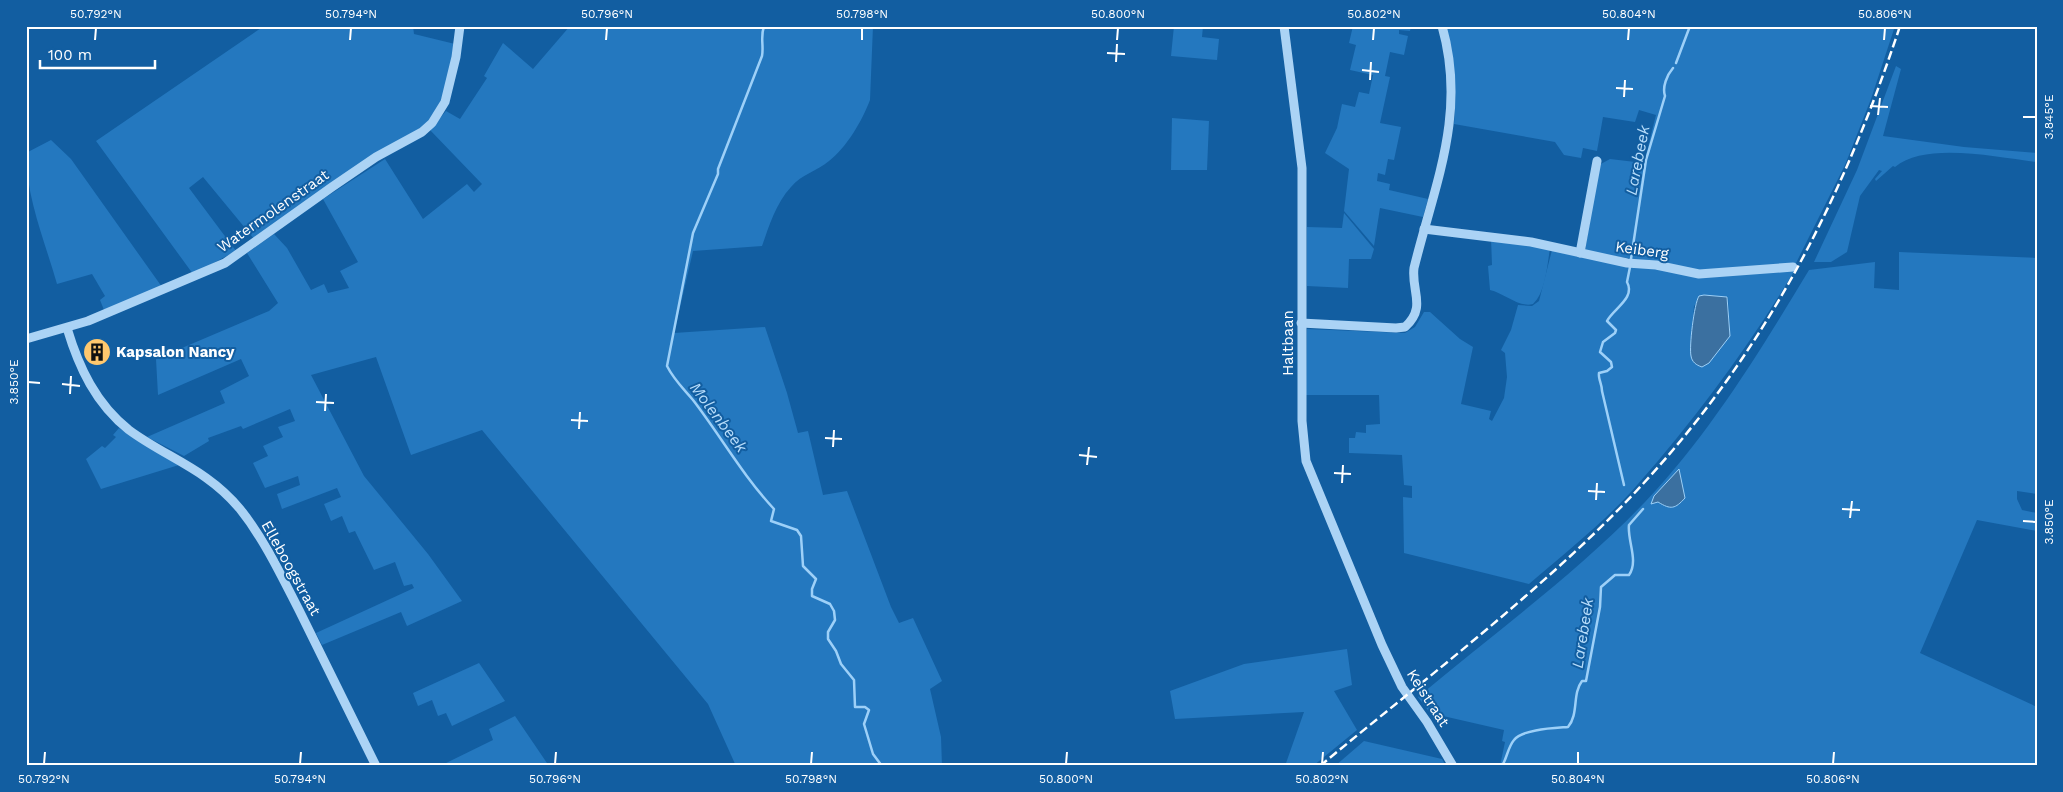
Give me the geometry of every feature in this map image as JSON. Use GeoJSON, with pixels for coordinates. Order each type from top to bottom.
{"type":"FeatureCollection","features":[{"type":"Feature","properties":{"kind":"street","name":"Watermolenstraat"},"geometry":{"type":"LineString","coordinates":[[26,339],[67,328],[224,263],[332,186],[422,132],[432,123],[444,102],[456,57],[460,26]]}},
{"type":"Feature","properties":{"kind":"street","name":"Haltbaan"},"geometry":{"type":"LineString","coordinates":[[1284,26],[1302,168],[1302,421],[1306,460],[1382,645]]}},
{"type":"Feature","properties":{"kind":"street"},"geometry":{"type":"LineString","coordinates":[[1301,323],[1396,328],[1405,327],[1411,322],[1418,305],[1413,276],[1449,134],[1451,115],[1450,65],[1442,26]]}},
{"type":"Feature","properties":{"kind":"street"},"geometry":{"type":"LineString","coordinates":[[1580,252],[1597,161]]}},
{"type":"Feature","properties":{"kind":"street","name":"Keiberg"},"geometry":{"type":"LineString","coordinates":[[1424,229],[1552,247],[1627,263],[1656,265],[1699,274],[1793,267]]}},
{"type":"Feature","properties":{"kind":"street","name":"Elleboogstraat"},"geometry":{"type":"LineString","coordinates":[[67,328],[75,353],[90,385],[112,414],[140,437],[203,475],[230,499],[249,521],[278,570],[376,766]]}},
{"type":"Feature","properties":{"kind":"street","name":"Keistraat"},"geometry":{"type":"LineString","coordinates":[[1382,645],[1402,687],[1427,722],[1453,766]]}},
{"type":"Feature","properties":{"kind":"shaded area"},"geometry":{"type":"Polygon","coordinates":[[[264,26],[413,26],[414,34],[455,44],[448,80],[438,109],[421,130],[255,240],[203,177],[189,188],[236,251],[193,274],[96,141],[264,26]]]}},
{"type":"Feature","properties":{"kind":"shaded area"},"geometry":{"type":"Polygon","coordinates":[[[570,26],[873,26],[870,100],[853,133],[836,155],[800,179],[786,193],[774,215],[762,246],[693,251],[674,333],[765,327],[798,433],[808,431],[823,495],[847,491],[891,607],[899,623],[913,618],[942,681],[930,689],[941,737],[942,766],[736,766],[708,704],[482,430],[411,455],[376,357],[311,375],[364,476],[428,554],[462,601],[407,626],[401,612],[322,645],[316,633],[414,588],[412,584],[404,586],[395,562],[374,570],[355,531],[349,533],[342,516],[331,521],[324,504],[341,497],[337,488],[282,509],[277,494],[300,485],[298,476],[265,488],[253,463],[268,456],[263,446],[283,437],[278,427],[295,421],[290,409],[243,429],[241,426],[208,438],[209,441],[184,456],[147,437],[225,403],[220,391],[249,376],[241,359],[158,395],[156,359],[269,311],[278,303],[247,253],[274,234],[287,248],[311,290],[324,284],[328,293],[349,288],[340,271],[358,262],[323,199],[385,159],[423,219],[467,184],[474,192],[482,184],[430,130],[446,111],[460,119],[487,78],[484,76],[503,43],[533,69],[570,26]]]}},
{"type":"Feature","properties":{"kind":"shaded area"},"geometry":{"type":"Polygon","coordinates":[[[1174,26],[1203,26],[1202,37],[1219,39],[1217,60],[1171,56],[1174,26]]]}},
{"type":"Feature","properties":{"kind":"shaded area"},"geometry":{"type":"Polygon","coordinates":[[[1353,26],[1411,26],[1410,31],[1399,30],[1399,34],[1408,36],[1404,55],[1390,52],[1385,76],[1390,77],[1380,123],[1401,127],[1394,160],[1388,159],[1385,175],[1378,173],[1377,181],[1390,184],[1389,190],[1428,199],[1423,217],[1380,208],[1374,246],[1344,211],[1349,169],[1325,153],[1337,128],[1342,104],[1355,107],[1359,92],[1369,94],[1373,75],[1350,70],[1356,45],[1349,43],[1353,26]]]}},
{"type":"Feature","properties":{"kind":"shaded area"},"geometry":{"type":"Polygon","coordinates":[[[1445,26],[1895,26],[1871,99],[1845,165],[1795,265],[1709,272],[1585,251],[1599,165],[1610,159],[1644,163],[1656,115],[1639,110],[1635,122],[1603,117],[1597,151],[1583,148],[1581,158],[1564,155],[1555,142],[1454,124],[1454,75],[1445,26]]]}},
{"type":"Feature","properties":{"kind":"shaded area"},"geometry":{"type":"Polygon","coordinates":[[[1896,66],[1901,69],[1883,136],[1964,147],[2037,153],[2037,162],[1984,155],[1944,153],[1908,159],[1895,167],[1893,166],[1876,181],[1875,179],[1882,171],[1879,170],[1860,196],[1847,252],[1831,262],[1814,262],[1857,170],[1896,66]]]}},
{"type":"Feature","properties":{"kind":"shaded area"},"geometry":{"type":"Polygon","coordinates":[[[1172,118],[1209,121],[1207,170],[1171,170],[1172,118]]]}},
{"type":"Feature","properties":{"kind":"shaded area"},"geometry":{"type":"Polygon","coordinates":[[[51,140],[71,159],[162,287],[104,310],[100,300],[105,296],[92,274],[57,284],[33,203],[29,186],[26,153],[51,140]]]}},
{"type":"Feature","properties":{"kind":"shaded area"},"geometry":{"type":"Polygon","coordinates":[[[1344,213],[1374,249],[1371,259],[1349,259],[1348,288],[1307,286],[1307,227],[1342,228],[1344,213]]]}},
{"type":"Feature","properties":{"kind":"shaded area"},"geometry":{"type":"Polygon","coordinates":[[[1491,238],[1550,249],[1541,293],[1533,304],[1522,304],[1490,290],[1488,266],[1492,265],[1491,238]]]}},
{"type":"Feature","properties":{"kind":"shaded area"},"geometry":{"type":"Polygon","coordinates":[[[1552,250],[1691,273],[1795,270],[1721,380],[1660,459],[1613,511],[1529,584],[1404,553],[1403,497],[1412,498],[1412,486],[1404,485],[1402,455],[1349,453],[1349,438],[1355,438],[1356,432],[1366,433],[1366,425],[1380,424],[1379,395],[1306,395],[1307,329],[1405,333],[1415,327],[1424,312],[1430,312],[1460,339],[1473,347],[1461,404],[1491,411],[1489,419],[1492,421],[1504,398],[1507,377],[1505,353],[1501,350],[1511,330],[1518,305],[1532,306],[1539,301],[1552,250]],[[1704,295],[1694,306],[1690,347],[1706,364],[1730,336],[1728,297],[1704,295]]]}},
{"type":"Feature","properties":{"kind":"shaded area"},"geometry":{"type":"Polygon","coordinates":[[[1899,252],[2037,258],[2037,494],[2017,491],[2017,499],[2022,510],[2037,513],[2037,531],[1977,520],[1920,653],[2037,707],[2037,761],[2033,766],[1500,766],[1505,742],[1502,741],[1504,730],[1430,713],[1418,697],[1591,554],[1645,502],[1669,475],[1692,448],[1733,390],[1809,270],[1875,262],[1874,288],[1899,290],[1899,252]]]}},
{"type":"Feature","properties":{"kind":"shaded area"},"geometry":{"type":"Polygon","coordinates":[[[1699,296],[1727,297],[1730,336],[1709,363],[1702,367],[1692,360],[1691,344],[1697,301],[1699,296]]]}},
{"type":"Feature","properties":{"kind":"shaded area"},"geometry":{"type":"Polygon","coordinates":[[[119,428],[179,465],[101,489],[86,459],[102,446],[105,448],[116,437],[113,435],[119,428]]]}},
{"type":"Feature","properties":{"kind":"shaded area"},"geometry":{"type":"Polygon","coordinates":[[[1679,469],[1685,498],[1673,507],[1658,502],[1651,504],[1654,496],[1679,469]]]}},
{"type":"Feature","properties":{"kind":"shaded area"},"geometry":{"type":"Polygon","coordinates":[[[1347,649],[1352,685],[1334,691],[1357,730],[1313,766],[1285,766],[1304,712],[1175,719],[1170,691],[1244,664],[1347,649]]]}},
{"type":"Feature","properties":{"kind":"shaded area"},"geometry":{"type":"Polygon","coordinates":[[[479,663],[505,701],[452,726],[446,713],[438,716],[432,700],[418,706],[413,693],[479,663]]]}},
{"type":"Feature","properties":{"kind":"shaded area"},"geometry":{"type":"Polygon","coordinates":[[[515,716],[549,766],[440,766],[493,740],[489,729],[515,716]]]}},
{"type":"Feature","properties":{"kind":"shaded area"},"geometry":{"type":"Polygon","coordinates":[[[1364,741],[1442,759],[1446,766],[1335,766],[1364,741]]]}},
{"type":"Feature","properties":{"kind":"waterway","name":"Molenbeek"},"geometry":{"type":"LineString","coordinates":[[764,26],[762,56],[718,169],[718,174],[693,233],[667,366],[703,413],[752,483],[774,509],[771,521],[797,530],[801,536],[803,566],[816,579],[812,589],[812,596],[830,604],[834,611],[835,620],[828,632],[828,639],[836,651],[841,664],[854,680],[855,707],[865,707],[869,710],[864,724],[873,754],[882,766]]}},
{"type":"Feature","properties":{"kind":"waterway","name":"Larebeek"},"geometry":{"type":"LineString","coordinates":[[1676,63],[1690,26]]}},
{"type":"Feature","properties":{"kind":"waterway","name":"Larebeek"},"geometry":{"type":"LineString","coordinates":[[1631,259],[1646,160],[1665,96],[1666,81],[1673,68]]}},
{"type":"Feature","properties":{"kind":"waterway","name":"Larebeek"},"geometry":{"type":"LineString","coordinates":[[1624,485],[1599,373],[1607,371],[1612,367],[1611,362],[1600,352],[1603,342],[1615,333],[1616,330],[1607,321],[1629,293],[1627,282],[1630,267]]}},
{"type":"Feature","properties":{"kind":"waterway","name":"Larebeek"},"geometry":{"type":"LineString","coordinates":[[1502,766],[1512,743],[1518,736],[1540,730],[1568,727],[1571,722],[1579,686],[1582,681],[1586,681],[1600,607],[1601,587],[1615,575],[1629,575],[1633,563],[1629,525],[1643,509]]}},
{"type":"Feature","properties":{"kind":"railway"},"geometry":{"type":"LineString","coordinates":[[1320,766],[1513,607],[1588,540],[1671,452],[1715,397],[1754,340],[1790,282],[1822,221],[1850,158],[1900,26]]}},
{"type":"Feature","properties":{"kind":"place","name":"Kapsalon Nancy"},"geometry":{"type":"Point","coordinates":[97,352]}}]}
